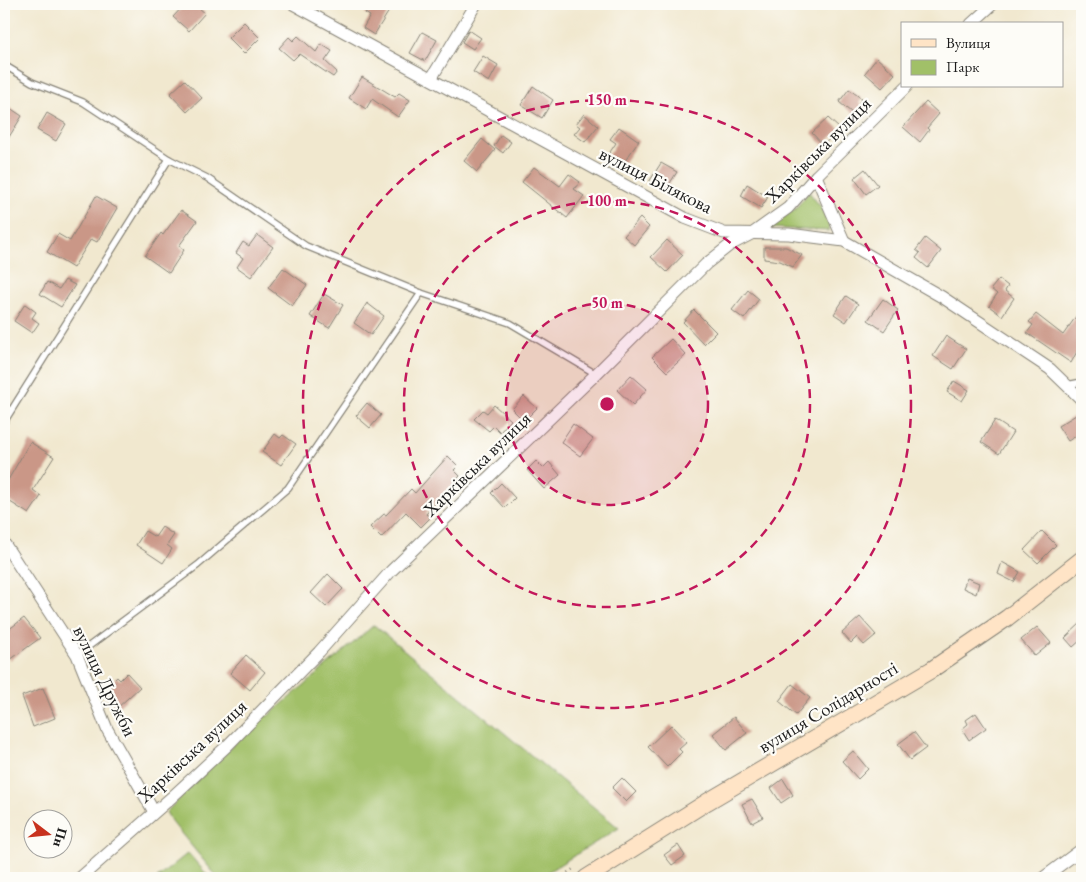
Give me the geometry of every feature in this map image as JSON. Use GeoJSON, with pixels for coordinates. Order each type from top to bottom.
{"type":"FeatureCollection","features":[{"type":"Feature","properties":{"kind":"main road","name":"вулиця Солідарності"},"geometry":{"type":"LineString","coordinates":[[586,878],[707,802],[930,670],[1007,618],[1082,559]]}},
{"type":"Feature","properties":{"kind":"street","name":"вулиця Білякова"},"geometry":{"type":"LineString","coordinates":[[293,4],[685,218],[724,233],[789,234],[844,241],[942,297],[1050,369],[1082,400]]}},
{"type":"Feature","properties":{"kind":"street"},"geometry":{"type":"LineString","coordinates":[[431,79],[476,4]]}},
{"type":"Feature","properties":{"kind":"street"},"geometry":{"type":"LineString","coordinates":[[973,22],[993,4]]}},
{"type":"Feature","properties":{"kind":"street","name":"Харківська вулиця"},"geometry":{"type":"LineString","coordinates":[[80,878],[227,746],[318,652],[391,571],[596,374],[706,264],[788,208],[816,176],[905,88]]}},
{"type":"Feature","properties":{"kind":"street"},"geometry":{"type":"LineString","coordinates":[[816,176],[844,241]]}},
{"type":"Feature","properties":{"kind":"street","name":"вулиця Дружби"},"geometry":{"type":"LineString","coordinates":[[4,542],[77,655],[107,729],[154,812]]}},
{"type":"Feature","properties":{"kind":"street"},"geometry":{"type":"LineString","coordinates":[[1043,878],[1082,849]]}},
{"type":"Feature","properties":{"kind":"lane"},"geometry":{"type":"LineString","coordinates":[[4,65],[32,82],[83,102],[170,159],[207,178],[306,246],[421,293],[510,323],[596,374]]}},
{"type":"Feature","properties":{"kind":"lane"},"geometry":{"type":"LineString","coordinates":[[4,422],[170,159]]}},
{"type":"Feature","properties":{"kind":"lane"},"geometry":{"type":"LineString","coordinates":[[77,655],[198,565],[288,488],[421,293]]}},
{"type":"Feature","properties":{"kind":"lane"},"geometry":{"type":"LineString","coordinates":[[1067,385],[1082,382]]}},
{"type":"Feature","properties":{"kind":"green space"},"geometry":{"type":"Polygon","coordinates":[[[809,192],[831,220],[829,231],[769,228],[795,209],[809,192]]]}},
{"type":"Feature","properties":{"kind":"green space"},"geometry":{"type":"Polygon","coordinates":[[[374,625],[619,828],[538,878],[218,878],[171,821],[166,812],[262,716],[268,716],[374,625]]]}},
{"type":"Feature","properties":{"kind":"green space"},"geometry":{"type":"Polygon","coordinates":[[[188,853],[210,878],[157,878],[188,853]]]}},
{"type":"Feature","properties":{"kind":"building"},"geometry":{"type":"Polygon","coordinates":[[[185,4],[194,4],[205,13],[189,31],[173,17],[185,4]]]}},
{"type":"Feature","properties":{"kind":"building"},"geometry":{"type":"Polygon","coordinates":[[[371,4],[377,4],[389,11],[374,35],[363,28],[370,16],[365,13],[371,4]]]}},
{"type":"Feature","properties":{"kind":"building"},"geometry":{"type":"Polygon","coordinates":[[[244,22],[260,38],[244,54],[228,38],[244,22]]]}},
{"type":"Feature","properties":{"kind":"building"},"geometry":{"type":"Polygon","coordinates":[[[469,30],[481,38],[473,49],[462,42],[469,30]]]}},
{"type":"Feature","properties":{"kind":"building"},"geometry":{"type":"Polygon","coordinates":[[[422,32],[437,40],[425,61],[410,53],[422,32]]]}},
{"type":"Feature","properties":{"kind":"building"},"geometry":{"type":"Polygon","coordinates":[[[298,36],[316,52],[321,44],[332,51],[325,61],[337,72],[333,77],[299,54],[293,60],[279,48],[289,37],[293,41],[298,36]]]}},
{"type":"Feature","properties":{"kind":"building"},"geometry":{"type":"Polygon","coordinates":[[[483,56],[498,65],[489,82],[473,72],[483,56]]]}},
{"type":"Feature","properties":{"kind":"building"},"geometry":{"type":"Polygon","coordinates":[[[877,58],[895,74],[882,88],[865,73],[877,58]]]}},
{"type":"Feature","properties":{"kind":"building"},"geometry":{"type":"Polygon","coordinates":[[[362,77],[395,97],[399,93],[410,100],[398,117],[372,99],[366,109],[349,98],[362,77]]]}},
{"type":"Feature","properties":{"kind":"building"},"geometry":{"type":"Polygon","coordinates":[[[185,80],[202,98],[187,112],[170,94],[185,80]]]}},
{"type":"Feature","properties":{"kind":"building"},"geometry":{"type":"Polygon","coordinates":[[[533,86],[553,100],[542,118],[521,105],[533,86]]]}},
{"type":"Feature","properties":{"kind":"building"},"geometry":{"type":"Polygon","coordinates":[[[849,89],[862,99],[859,103],[865,109],[858,118],[839,102],[849,89]]]}},
{"type":"Feature","properties":{"kind":"building"},"geometry":{"type":"Polygon","coordinates":[[[926,102],[939,114],[927,128],[929,130],[920,142],[903,127],[926,102]]]}},
{"type":"Feature","properties":{"kind":"building"},"geometry":{"type":"Polygon","coordinates":[[[4,104],[22,116],[4,145],[4,104]]]}},
{"type":"Feature","properties":{"kind":"building"},"geometry":{"type":"Polygon","coordinates":[[[47,113],[66,124],[56,141],[37,130],[47,113]]]}},
{"type":"Feature","properties":{"kind":"building"},"geometry":{"type":"Polygon","coordinates":[[[584,114],[598,126],[585,142],[574,134],[580,127],[576,124],[584,114]]]}},
{"type":"Feature","properties":{"kind":"building"},"geometry":{"type":"Polygon","coordinates":[[[828,118],[840,129],[823,145],[812,133],[828,118]]]}},
{"type":"Feature","properties":{"kind":"building"},"geometry":{"type":"Polygon","coordinates":[[[619,127],[639,141],[622,165],[608,155],[616,143],[610,139],[619,127]]]}},
{"type":"Feature","properties":{"kind":"building"},"geometry":{"type":"Polygon","coordinates":[[[501,135],[511,142],[503,153],[494,146],[501,135]]]}},
{"type":"Feature","properties":{"kind":"building"},"geometry":{"type":"Polygon","coordinates":[[[482,139],[495,150],[477,172],[464,161],[482,139]]]}},
{"type":"Feature","properties":{"kind":"building"},"geometry":{"type":"Polygon","coordinates":[[[661,163],[677,172],[665,191],[649,182],[661,163]]]}},
{"type":"Feature","properties":{"kind":"building"},"geometry":{"type":"Polygon","coordinates":[[[534,167],[560,186],[569,174],[580,182],[574,189],[584,196],[567,218],[522,182],[534,167]]]}},
{"type":"Feature","properties":{"kind":"building"},"geometry":{"type":"Polygon","coordinates":[[[865,169],[878,185],[866,194],[854,178],[865,169]]]}},
{"type":"Feature","properties":{"kind":"building"},"geometry":{"type":"Polygon","coordinates":[[[747,184],[768,197],[761,208],[741,196],[747,184]]]}},
{"type":"Feature","properties":{"kind":"building"},"geometry":{"type":"Polygon","coordinates":[[[96,196],[117,208],[97,242],[91,239],[73,268],[47,252],[58,234],[70,241],[96,196]]]}},
{"type":"Feature","properties":{"kind":"building"},"geometry":{"type":"Polygon","coordinates":[[[181,210],[197,221],[179,246],[184,250],[169,273],[145,256],[161,233],[163,235],[181,210]]]}},
{"type":"Feature","properties":{"kind":"building"},"geometry":{"type":"Polygon","coordinates":[[[640,218],[649,227],[634,245],[624,236],[640,218]]]}},
{"type":"Feature","properties":{"kind":"building"},"geometry":{"type":"Polygon","coordinates":[[[257,235],[273,247],[251,277],[237,267],[243,258],[236,253],[243,242],[249,246],[257,235]]]}},
{"type":"Feature","properties":{"kind":"building"},"geometry":{"type":"Polygon","coordinates":[[[925,238],[941,251],[928,268],[916,258],[920,253],[916,250],[925,238]]]}},
{"type":"Feature","properties":{"kind":"building"},"geometry":{"type":"Polygon","coordinates":[[[667,240],[683,255],[667,272],[651,257],[667,240]]]}},
{"type":"Feature","properties":{"kind":"building"},"geometry":{"type":"Polygon","coordinates":[[[764,247],[786,247],[802,255],[793,267],[780,261],[764,259],[764,247]]]}},
{"type":"Feature","properties":{"kind":"building"},"geometry":{"type":"Polygon","coordinates":[[[283,268],[307,285],[292,306],[268,288],[283,268]]]}},
{"type":"Feature","properties":{"kind":"building"},"geometry":{"type":"Polygon","coordinates":[[[999,279],[1008,286],[1005,291],[1014,298],[1002,316],[989,306],[997,294],[991,289],[999,279]]]}},
{"type":"Feature","properties":{"kind":"building"},"geometry":{"type":"Polygon","coordinates":[[[65,280],[75,285],[61,307],[40,294],[47,282],[59,289],[65,280]]]}},
{"type":"Feature","properties":{"kind":"building"},"geometry":{"type":"Polygon","coordinates":[[[748,290],[759,299],[744,319],[732,310],[748,290]]]}},
{"type":"Feature","properties":{"kind":"building"},"geometry":{"type":"Polygon","coordinates":[[[324,294],[343,305],[329,328],[310,316],[324,294]]]}},
{"type":"Feature","properties":{"kind":"building"},"geometry":{"type":"Polygon","coordinates":[[[846,296],[858,304],[846,322],[834,314],[846,296]]]}},
{"type":"Feature","properties":{"kind":"building"},"geometry":{"type":"Polygon","coordinates":[[[883,299],[898,310],[884,331],[868,320],[883,299]]]}},
{"type":"Feature","properties":{"kind":"building"},"geometry":{"type":"Polygon","coordinates":[[[367,303],[384,316],[371,335],[354,323],[367,303]]]}},
{"type":"Feature","properties":{"kind":"building"},"geometry":{"type":"Polygon","coordinates":[[[25,304],[36,312],[32,318],[39,323],[32,333],[14,321],[25,304]]]}},
{"type":"Feature","properties":{"kind":"building"},"geometry":{"type":"Polygon","coordinates":[[[1082,308],[1082,342],[1071,363],[1027,333],[1033,325],[1029,322],[1036,314],[1063,335],[1082,308]]]}},
{"type":"Feature","properties":{"kind":"building"},"geometry":{"type":"Polygon","coordinates":[[[694,310],[716,332],[704,344],[683,322],[694,310]]]}},
{"type":"Feature","properties":{"kind":"building"},"geometry":{"type":"Polygon","coordinates":[[[946,336],[966,349],[953,369],[933,356],[946,336]]]}},
{"type":"Feature","properties":{"kind":"building"},"geometry":{"type":"Polygon","coordinates":[[[671,339],[686,355],[667,372],[652,357],[671,339]]]}},
{"type":"Feature","properties":{"kind":"building"},"geometry":{"type":"Polygon","coordinates":[[[631,375],[647,389],[633,405],[617,390],[631,375]]]}},
{"type":"Feature","properties":{"kind":"building"},"geometry":{"type":"Polygon","coordinates":[[[954,381],[969,390],[962,401],[947,392],[954,381]]]}},
{"type":"Feature","properties":{"kind":"building"},"geometry":{"type":"Polygon","coordinates":[[[524,396],[537,408],[524,421],[512,409],[524,396]]]}},
{"type":"Feature","properties":{"kind":"building"},"geometry":{"type":"Polygon","coordinates":[[[367,403],[381,415],[370,428],[356,416],[367,403]]]}},
{"type":"Feature","properties":{"kind":"building"},"geometry":{"type":"Polygon","coordinates":[[[494,405],[511,420],[500,432],[494,426],[489,431],[474,419],[483,410],[487,413],[494,405]]]}},
{"type":"Feature","properties":{"kind":"building"},"geometry":{"type":"Polygon","coordinates":[[[1076,415],[1082,424],[1082,432],[1068,441],[1058,426],[1076,415]]]}},
{"type":"Feature","properties":{"kind":"building"},"geometry":{"type":"Polygon","coordinates":[[[995,420],[1013,432],[999,454],[981,442],[995,420]]]}},
{"type":"Feature","properties":{"kind":"building"},"geometry":{"type":"Polygon","coordinates":[[[573,424],[593,439],[580,456],[561,442],[573,424]]]}},
{"type":"Feature","properties":{"kind":"building"},"geometry":{"type":"Polygon","coordinates":[[[275,434],[280,438],[283,435],[296,444],[281,465],[262,452],[275,434]]]}},
{"type":"Feature","properties":{"kind":"building"},"geometry":{"type":"Polygon","coordinates":[[[30,442],[54,457],[33,490],[41,496],[29,514],[4,498],[4,487],[30,442]]]}},
{"type":"Feature","properties":{"kind":"building"},"geometry":{"type":"Polygon","coordinates":[[[448,456],[458,466],[454,470],[460,476],[426,514],[430,518],[421,527],[406,512],[381,538],[370,527],[384,514],[386,515],[411,489],[415,493],[448,456]]]}},
{"type":"Feature","properties":{"kind":"building"},"geometry":{"type":"Polygon","coordinates":[[[536,461],[543,468],[549,462],[560,475],[544,489],[527,470],[536,461]]]}},
{"type":"Feature","properties":{"kind":"building"},"geometry":{"type":"Polygon","coordinates":[[[501,483],[515,498],[505,508],[491,493],[501,483]]]}},
{"type":"Feature","properties":{"kind":"building"},"geometry":{"type":"Polygon","coordinates":[[[162,527],[174,535],[167,545],[172,549],[163,563],[136,545],[145,531],[155,537],[162,527]]]}},
{"type":"Feature","properties":{"kind":"building"},"geometry":{"type":"Polygon","coordinates":[[[1042,531],[1056,545],[1038,563],[1024,550],[1042,531]]]}},
{"type":"Feature","properties":{"kind":"building"},"geometry":{"type":"Polygon","coordinates":[[[1002,562],[1020,572],[1014,582],[998,574],[1002,562]]]}},
{"type":"Feature","properties":{"kind":"building"},"geometry":{"type":"Polygon","coordinates":[[[328,574],[343,589],[326,607],[311,593],[328,574]]]}},
{"type":"Feature","properties":{"kind":"building"},"geometry":{"type":"Polygon","coordinates":[[[967,578],[979,583],[976,594],[963,588],[967,578]]]}},
{"type":"Feature","properties":{"kind":"building"},"geometry":{"type":"Polygon","coordinates":[[[860,617],[876,635],[864,645],[857,637],[851,643],[842,633],[860,617]]]}},
{"type":"Feature","properties":{"kind":"building"},"geometry":{"type":"Polygon","coordinates":[[[24,618],[40,638],[10,660],[4,652],[4,633],[24,618]]]}},
{"type":"Feature","properties":{"kind":"building"},"geometry":{"type":"Polygon","coordinates":[[[1082,622],[1082,639],[1073,647],[1065,638],[1082,622]]]}},
{"type":"Feature","properties":{"kind":"building"},"geometry":{"type":"Polygon","coordinates":[[[1037,627],[1051,643],[1035,656],[1021,640],[1037,627]]]}},
{"type":"Feature","properties":{"kind":"building"},"geometry":{"type":"Polygon","coordinates":[[[246,655],[265,672],[250,690],[230,673],[246,655]]]}},
{"type":"Feature","properties":{"kind":"building"},"geometry":{"type":"Polygon","coordinates":[[[127,673],[140,687],[117,708],[105,695],[112,688],[109,685],[117,677],[120,680],[127,673]]]}},
{"type":"Feature","properties":{"kind":"building"},"geometry":{"type":"Polygon","coordinates":[[[792,684],[810,698],[796,715],[779,701],[792,684]]]}},
{"type":"Feature","properties":{"kind":"building"},"geometry":{"type":"Polygon","coordinates":[[[43,688],[55,718],[33,727],[22,696],[43,688]]]}},
{"type":"Feature","properties":{"kind":"building"},"geometry":{"type":"Polygon","coordinates":[[[976,713],[986,728],[969,740],[962,729],[968,724],[966,720],[976,713]]]}},
{"type":"Feature","properties":{"kind":"building"},"geometry":{"type":"Polygon","coordinates":[[[734,717],[747,733],[726,750],[713,734],[734,717]]]}},
{"type":"Feature","properties":{"kind":"building"},"geometry":{"type":"Polygon","coordinates":[[[671,725],[687,742],[679,749],[682,752],[667,767],[648,747],[671,725]]]}},
{"type":"Feature","properties":{"kind":"building"},"geometry":{"type":"Polygon","coordinates":[[[914,732],[926,748],[910,760],[898,744],[914,732]]]}},
{"type":"Feature","properties":{"kind":"building"},"geometry":{"type":"Polygon","coordinates":[[[853,751],[868,769],[858,779],[842,761],[853,751]]]}},
{"type":"Feature","properties":{"kind":"building"},"geometry":{"type":"Polygon","coordinates":[[[622,778],[636,792],[626,802],[612,788],[622,778]]]}},
{"type":"Feature","properties":{"kind":"building"},"geometry":{"type":"Polygon","coordinates":[[[783,779],[793,795],[781,803],[771,788],[783,779]]]}},
{"type":"Feature","properties":{"kind":"building"},"geometry":{"type":"Polygon","coordinates":[[[752,799],[763,817],[752,823],[742,804],[752,799]]]}},
{"type":"Feature","properties":{"kind":"building"},"geometry":{"type":"Polygon","coordinates":[[[678,845],[685,856],[672,865],[664,855],[678,845]]]}}]}
